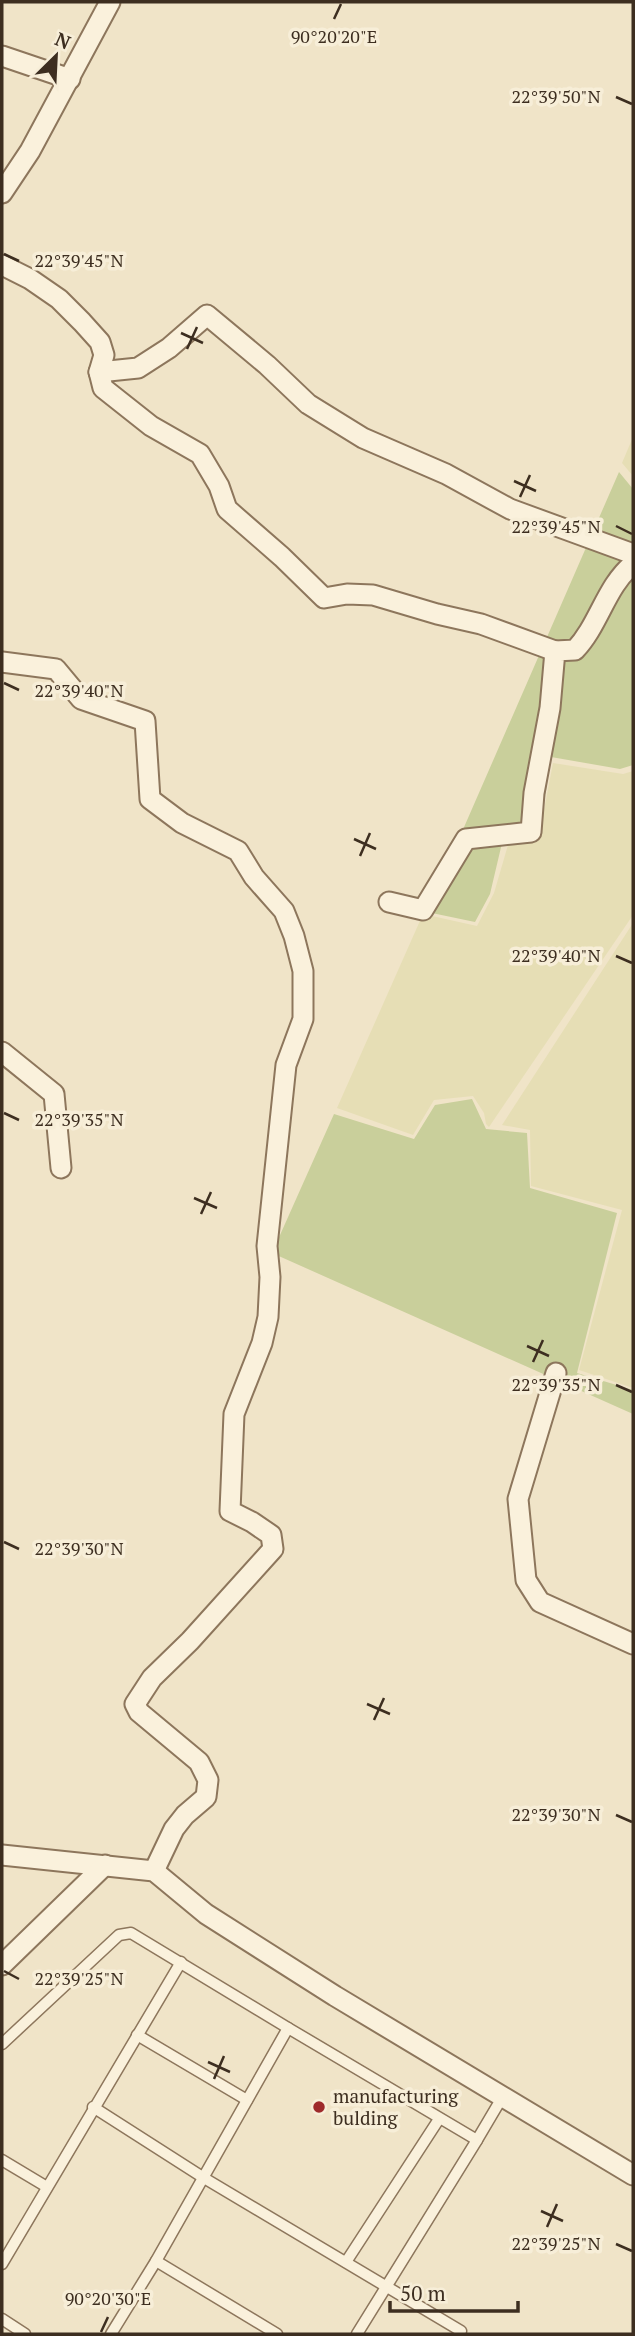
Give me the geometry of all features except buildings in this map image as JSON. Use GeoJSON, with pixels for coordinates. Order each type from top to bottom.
{"type":"FeatureCollection","features":[{"type":"Feature","properties":{"kind":"street"},"geometry":{"type":"LineString","coordinates":[[2,194],[30,152],[110,2]]}},
{"type":"Feature","properties":{"kind":"street"},"geometry":{"type":"LineString","coordinates":[[2,56],[70,79]]}},
{"type":"Feature","properties":{"kind":"street"},"geometry":{"type":"LineString","coordinates":[[2,265],[30,279],[59,299],[82,322],[100,342],[104,355],[99,372],[103,388],[151,426],[200,454],[219,486],[227,509],[324,598],[346,594],[373,594],[437,614],[481,624],[555,652],[575,650],[586,638],[619,579],[633,564]]}},
{"type":"Feature","properties":{"kind":"street"},"geometry":{"type":"LineString","coordinates":[[99,372],[138,368],[169,348],[207,315],[267,365],[308,404],[363,438],[446,474],[510,509],[633,554]]}},
{"type":"Feature","properties":{"kind":"street"},"geometry":{"type":"LineString","coordinates":[[389,902],[423,911],[466,839],[531,832],[534,793],[550,708],[555,652]]}},
{"type":"Feature","properties":{"kind":"street"},"geometry":{"type":"LineString","coordinates":[[2,662],[56,669],[81,699],[145,721],[150,799],[182,823],[238,851],[254,877],[284,911],[303,971],[303,1019],[286,1065],[267,1246],[270,1277],[268,1317],[262,1343],[234,1414],[230,1511],[271,1535],[273,1549],[190,1642],[152,1678],[135,1704],[139,1713],[199,1762],[208,1780],[206,1797],[185,1815],[174,1829],[154,1871]]}},
{"type":"Feature","properties":{"kind":"street"},"geometry":{"type":"LineString","coordinates":[[2,1052],[54,1094],[61,1168]]}},
{"type":"Feature","properties":{"kind":"street"},"geometry":{"type":"LineString","coordinates":[[556,1373],[518,1499],[526,1580],[540,1602],[633,1644]]}},
{"type":"Feature","properties":{"kind":"street"},"geometry":{"type":"LineString","coordinates":[[2,1855],[154,1871],[206,1914],[335,1996],[633,2175]]}},
{"type":"Feature","properties":{"kind":"street"},"geometry":{"type":"LineString","coordinates":[[2,1965],[105,1866]]}},
{"type":"Feature","properties":{"kind":"lane"},"geometry":{"type":"LineString","coordinates":[[2,2044],[119,1935],[131,1933],[477,2140]]}},
{"type":"Feature","properties":{"kind":"lane"},"geometry":{"type":"LineString","coordinates":[[2,2263],[181,1962]]}},
{"type":"Feature","properties":{"kind":"lane"},"geometry":{"type":"LineString","coordinates":[[111,2334],[156,2261],[288,2028]]}},
{"type":"Feature","properties":{"kind":"lane"},"geometry":{"type":"LineString","coordinates":[[137,2035],[247,2100]]}},
{"type":"Feature","properties":{"kind":"lane"},"geometry":{"type":"LineString","coordinates":[[357,2334],[503,2096]]}},
{"type":"Feature","properties":{"kind":"lane"},"geometry":{"type":"LineString","coordinates":[[93,2107],[204,2178],[461,2331]]}},
{"type":"Feature","properties":{"kind":"lane"},"geometry":{"type":"LineString","coordinates":[[346,2262],[439,2119]]}},
{"type":"Feature","properties":{"kind":"lane"},"geometry":{"type":"LineString","coordinates":[[2,2160],[47,2187]]}},
{"type":"Feature","properties":{"kind":"lane"},"geometry":{"type":"LineString","coordinates":[[156,2261],[277,2334]]}},
{"type":"Feature","properties":{"kind":"lane"},"geometry":{"type":"LineString","coordinates":[[2,2319],[25,2334]]}},
{"type":"Feature","properties":{"kind":"shaded area"},"geometry":{"type":"Polygon","coordinates":[[[633,437],[633,476],[622,463],[633,437]]]}},
{"type":"Feature","properties":{"kind":"shaded area"},"geometry":{"type":"Polygon","coordinates":[[[553,763],[623,774],[633,771],[633,915],[489,1127],[473,1096],[434,1100],[413,1135],[337,1108],[423,914],[477,926],[494,893],[508,845],[538,841],[553,763]]]}},
{"type":"Feature","properties":{"kind":"shaded area"},"geometry":{"type":"Polygon","coordinates":[[[633,923],[633,1388],[579,1370],[622,1210],[531,1186],[530,1130],[502,1125],[633,923]]]}},
{"type":"Feature","properties":{"kind":"green space"},"geometry":{"type":"Polygon","coordinates":[[[619,472],[633,489],[633,765],[620,769],[551,757],[539,838],[502,843],[490,894],[475,922],[427,912],[619,472]]]}},
{"type":"Feature","properties":{"kind":"green space"},"geometry":{"type":"Polygon","coordinates":[[[472,1099],[486,1129],[527,1133],[530,1188],[617,1213],[577,1373],[633,1390],[633,1414],[272,1253],[334,1114],[414,1139],[435,1105],[472,1099]]]}},
{"type":"Feature","properties":{"kind":"place","name":"manufacturing bulding"},"geometry":{"type":"Point","coordinates":[319,2107]}}]}
